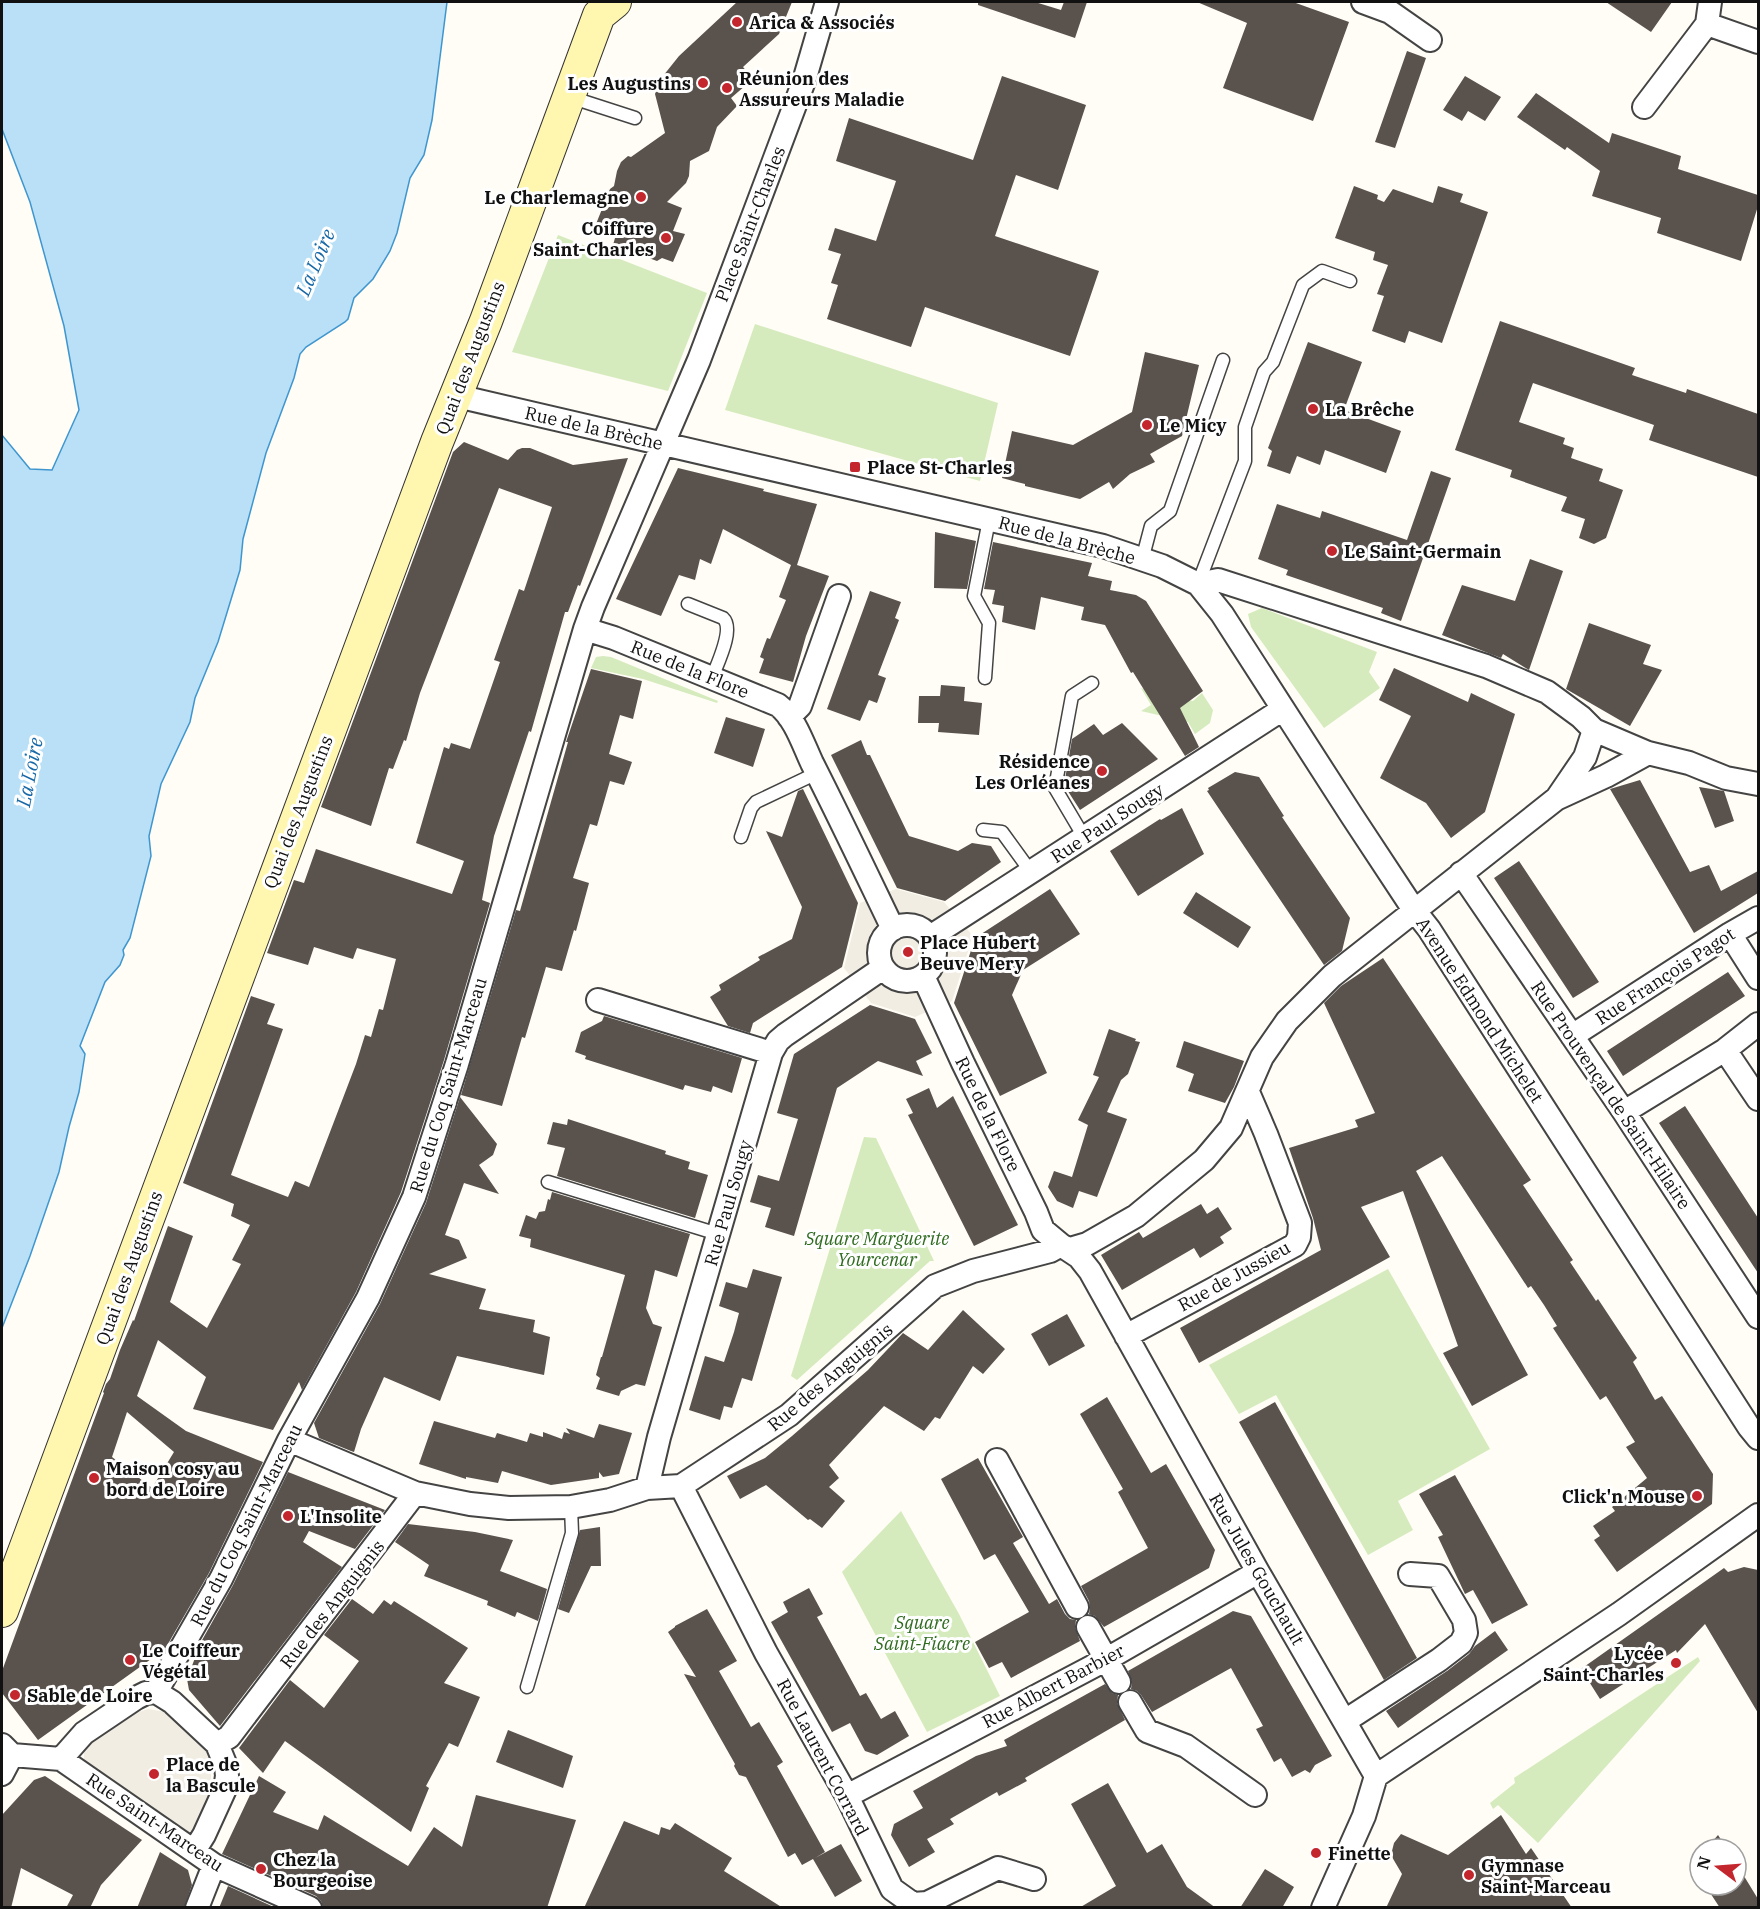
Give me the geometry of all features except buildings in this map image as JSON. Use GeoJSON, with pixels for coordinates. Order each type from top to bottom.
{"type":"FeatureCollection","features":[{"type":"Feature","properties":{"kind":"main road","name":"Quai des Augustins"},"geometry":{"type":"LineString","coordinates":[[2,1611],[202,1058],[437,442],[457,396],[465,360],[569,96],[607,8]]}},
{"type":"Feature","properties":{"kind":"street","name":"Place Saint-Charles"},"geometry":{"type":"LineString","coordinates":[[663,444],[699,360],[804,81],[828,2]]}},
{"type":"Feature","properties":{"kind":"street"},"geometry":{"type":"LineString","coordinates":[[1363,2],[1390,12],[1430,40]]}},
{"type":"Feature","properties":{"kind":"street"},"geometry":{"type":"LineString","coordinates":[[1644,107],[1708,13],[1758,42]]}},
{"type":"Feature","properties":{"kind":"street","name":"Rue de la Brèche"},"geometry":{"type":"LineString","coordinates":[[457,396],[1103,546],[1162,566],[1198,584],[1218,580],[1486,666],[1547,692],[1581,717],[1594,730],[1648,753]]}},
{"type":"Feature","properties":{"kind":"street","name":"Rue du Coq Saint-Marceau"},"geometry":{"type":"LineString","coordinates":[[156,1692],[221,1579],[289,1440],[368,1298],[414,1197],[457,1064],[585,629],[663,444]]}},
{"type":"Feature","properties":{"kind":"street","name":"Avenue Edmond Michelet"},"geometry":{"type":"LineString","coordinates":[[1198,584],[1222,614],[1414,910],[1429,929],[1758,1438]]}},
{"type":"Feature","properties":{"kind":"street"},"geometry":{"type":"LineString","coordinates":[[789,717],[800,706],[839,596]]}},
{"type":"Feature","properties":{"kind":"street","name":"Rue de la Flore"},"geometry":{"type":"LineString","coordinates":[[585,629],[614,638],[778,705],[789,717],[892,929]]}},
{"type":"Feature","properties":{"kind":"street","name":"Rue Paul Sougy"},"geometry":{"type":"LineString","coordinates":[[930,937],[1283,709]]}},
{"type":"Feature","properties":{"kind":"street"},"geometry":{"type":"LineString","coordinates":[[1556,799],[1585,757],[1594,730]]}},
{"type":"Feature","properties":{"kind":"street"},"geometry":{"type":"LineString","coordinates":[[1648,753],[1689,763],[1726,778],[1758,784]]}},
{"type":"Feature","properties":{"kind":"street","name":"Rue des Anguignis"},"geometry":{"type":"LineString","coordinates":[[681,1486],[789,1415],[935,1286],[974,1271],[1065,1247],[1087,1244],[1136,1216],[1204,1160],[1231,1128],[1262,1057],[1287,1021],[1332,976],[1556,799],[1648,753]]}},
{"type":"Feature","properties":{"kind":"street","name":"Rue Prouvençal de Saint-Hilaire"},"geometry":{"type":"LineString","coordinates":[[1461,873],[1624,1112],[1758,1317]]}},
{"type":"Feature","properties":{"kind":"street","name":"Rue François Pagot"},"geometry":{"type":"LineString","coordinates":[[1572,1036],[1758,918]]}},
{"type":"Feature","properties":{"kind":"street"},"geometry":{"type":"LineString","coordinates":[[901,926],[917,927],[930,937],[935,954],[933,963],[923,976],[906,982],[897,980],[883,968],[879,960],[881,942],[892,929],[901,926]]}},
{"type":"Feature","properties":{"kind":"street"},"geometry":{"type":"LineString","coordinates":[[1730,934],[1758,978]]}},
{"type":"Feature","properties":{"kind":"street","name":"Rue Paul Sougy"},"geometry":{"type":"LineString","coordinates":[[646,1488],[771,1053],[778,1041],[785,1035],[883,968]]}},
{"type":"Feature","properties":{"kind":"street","name":"Rue de la Flore"},"geometry":{"type":"LineString","coordinates":[[923,976],[1043,1230],[1065,1247]]}},
{"type":"Feature","properties":{"kind":"street"},"geometry":{"type":"LineString","coordinates":[[598,1000],[771,1053]]}},
{"type":"Feature","properties":{"kind":"street"},"geometry":{"type":"LineString","coordinates":[[1624,1112],[1725,1050],[1758,1024]]}},
{"type":"Feature","properties":{"kind":"street"},"geometry":{"type":"LineString","coordinates":[[1725,1050],[1758,1099]]}},
{"type":"Feature","properties":{"kind":"street","name":"Rue de Jussieu"},"geometry":{"type":"LineString","coordinates":[[1126,1336],[1295,1245],[1299,1238],[1300,1223],[1248,1092]]}},
{"type":"Feature","properties":{"kind":"street","name":"Rue Jules Gouchault"},"geometry":{"type":"LineString","coordinates":[[1065,1247],[1079,1257],[1090,1271],[1258,1572],[1377,1776]]}},
{"type":"Feature","properties":{"kind":"street"},"geometry":{"type":"LineString","coordinates":[[289,1440],[415,1493],[470,1504],[509,1508],[571,1507],[610,1500],[646,1488],[681,1486]]}},
{"type":"Feature","properties":{"kind":"street"},"geometry":{"type":"LineString","coordinates":[[997,1460],[1077,1607]]}},
{"type":"Feature","properties":{"kind":"street","name":"Rue Laurent Corrard"},"geometry":{"type":"LineString","coordinates":[[681,1486],[766,1653],[847,1796],[892,1889],[913,1904],[927,1903],[998,1868],[1034,1879]]}},
{"type":"Feature","properties":{"kind":"street","name":"Rue des Anguignis"},"geometry":{"type":"LineString","coordinates":[[217,1744],[229,1737],[415,1493]]}},
{"type":"Feature","properties":{"kind":"street"},"geometry":{"type":"LineString","coordinates":[[1323,1908],[1364,1816],[1377,1776],[1619,1614],[1758,1515]]}},
{"type":"Feature","properties":{"kind":"street","name":"Rue Albert Barbier"},"geometry":{"type":"LineString","coordinates":[[847,1796],[1107,1659],[1258,1572]]}},
{"type":"Feature","properties":{"kind":"street"},"geometry":{"type":"LineString","coordinates":[[1345,1722],[1439,1660],[1461,1643],[1466,1633],[1464,1620],[1438,1576],[1410,1574]]}},
{"type":"Feature","properties":{"kind":"street"},"geometry":{"type":"LineString","coordinates":[[1088,1626],[1147,1731],[1186,1746],[1255,1795]]}},
{"type":"Feature","properties":{"kind":"street"},"geometry":{"type":"LineString","coordinates":[[5,1758],[61,1759],[78,1739],[99,1723],[136,1698],[156,1692],[172,1702],[217,1744],[226,1766],[225,1789],[194,1851]]}},
{"type":"Feature","properties":{"kind":"street","name":"Rue Saint-Marceau"},"geometry":{"type":"LineString","coordinates":[[61,1759],[214,1865],[310,1908]]}},
{"type":"Feature","properties":{"kind":"street"},"geometry":{"type":"LineString","coordinates":[[197,1908],[214,1865]]}},
{"type":"Feature","properties":{"kind":"lane"},"geometry":{"type":"LineString","coordinates":[[569,96],[635,118]]}},
{"type":"Feature","properties":{"kind":"lane"},"geometry":{"type":"LineString","coordinates":[[1198,584],[1245,461],[1245,427],[1264,372],[1274,362],[1303,285],[1322,271],[1350,281]]}},
{"type":"Feature","properties":{"kind":"lane"},"geometry":{"type":"LineString","coordinates":[[1142,560],[1151,526],[1170,511],[1223,360]]}},
{"type":"Feature","properties":{"kind":"lane"},"geometry":{"type":"LineString","coordinates":[[985,678],[989,623],[974,596],[989,520]]}},
{"type":"Feature","properties":{"kind":"lane"},"geometry":{"type":"LineString","coordinates":[[688,604],[723,618],[727,622],[725,641],[712,678]]}},
{"type":"Feature","properties":{"kind":"lane"},"geometry":{"type":"LineString","coordinates":[[1084,837],[1055,788],[1072,696],[1092,683]]}},
{"type":"Feature","properties":{"kind":"lane"},"geometry":{"type":"LineString","coordinates":[[741,837],[751,808],[756,802],[817,773]]}},
{"type":"Feature","properties":{"kind":"lane"},"geometry":{"type":"LineString","coordinates":[[983,830],[1002,832],[1031,872]]}},
{"type":"Feature","properties":{"kind":"lane"},"geometry":{"type":"LineString","coordinates":[[548,1182],[718,1234]]}},
{"type":"Feature","properties":{"kind":"lane"},"geometry":{"type":"LineString","coordinates":[[527,1687],[572,1533],[571,1507]]}},
{"type":"Feature","properties":{"kind":"green space"},"geometry":{"type":"Polygon","coordinates":[[[558,235],[707,293],[668,391],[512,352],[558,235]]]}},
{"type":"Feature","properties":{"kind":"green space"},"geometry":{"type":"Polygon","coordinates":[[[755,324],[998,403],[980,481],[725,410],[755,324]]]}},
{"type":"Feature","properties":{"kind":"green space"},"geometry":{"type":"Polygon","coordinates":[[[1262,608],[1377,652],[1369,672],[1380,688],[1324,728],[1251,627],[1248,614],[1262,608]]]}},
{"type":"Feature","properties":{"kind":"green space"},"geometry":{"type":"Polygon","coordinates":[[[596,657],[611,657],[718,701],[717,703],[643,679],[591,668],[596,657]]]}},
{"type":"Feature","properties":{"kind":"green space"},"geometry":{"type":"Polygon","coordinates":[[[1141,688],[1160,695],[1193,701],[1202,693],[1213,710],[1210,723],[1195,734],[1188,722],[1141,711],[1151,705],[1141,688]]]}},
{"type":"Feature","properties":{"kind":"green space","name":"Square Marguerite Yourcenar"},"geometry":{"type":"Polygon","coordinates":[[[864,1137],[876,1138],[934,1261],[930,1261],[797,1380],[791,1376],[864,1137]]]}},
{"type":"Feature","properties":{"kind":"green space"},"geometry":{"type":"Polygon","coordinates":[[[1388,1269],[1490,1449],[1398,1501],[1413,1530],[1368,1555],[1276,1395],[1239,1414],[1209,1365],[1388,1269]]]}},
{"type":"Feature","properties":{"kind":"green space","name":"Square Saint-Fiacre"},"geometry":{"type":"Polygon","coordinates":[[[901,1511],[959,1614],[1000,1696],[927,1732],[842,1572],[901,1511]]]}},
{"type":"Feature","properties":{"kind":"green space"},"geometry":{"type":"Polygon","coordinates":[[[1698,1657],[1700,1661],[1538,1843],[1498,1805],[1493,1809],[1490,1803],[1515,1783],[1514,1778],[1698,1657]]]}},
{"type":"Feature","properties":{"kind":"shaded area","name":"Place Hubert Beuve Mery"},"geometry":{"type":"Polygon","coordinates":[[[896,889],[944,902],[973,936],[952,1001],[915,1017],[871,1003],[844,968],[860,903],[896,889]]]}},
{"type":"Feature","properties":{"kind":"shaded area","name":"Place de la Bascule"},"geometry":{"type":"Polygon","coordinates":[[[148,1709],[166,1712],[176,1718],[199,1738],[211,1762],[206,1813],[197,1830],[190,1832],[180,1830],[84,1765],[84,1753],[99,1734],[132,1714],[148,1709]]]}},
{"type":"Feature","properties":{"kind":"water","name":"La Loire"},"geometry":{"type":"Polygon","coordinates":[[[2,2],[447,2],[432,120],[424,155],[410,178],[397,233],[390,251],[373,279],[354,298],[348,319],[306,347],[300,354],[294,378],[266,453],[243,539],[240,570],[218,642],[195,698],[190,722],[161,784],[149,836],[151,856],[130,938],[123,950],[124,955],[120,965],[105,982],[80,1046],[85,1054],[79,1092],[59,1172],[2,1328],[2,435],[30,469],[52,470],[79,410],[64,326],[30,202],[2,129],[2,2]]]}},
{"type":"Feature","properties":{"kind":"place","name":"Arica & Associés"},"geometry":{"type":"Point","coordinates":[737,22]}},
{"type":"Feature","properties":{"kind":"place","name":"Les Augustins"},"geometry":{"type":"Point","coordinates":[703,83]}},
{"type":"Feature","properties":{"kind":"place","name":"Réunion des Assureurs Maladie"},"geometry":{"type":"Point","coordinates":[727,88]}},
{"type":"Feature","properties":{"kind":"place","name":"Le Charlemagne"},"geometry":{"type":"Point","coordinates":[641,197]}},
{"type":"Feature","properties":{"kind":"place","name":"Coiffure Saint-Charles"},"geometry":{"type":"Point","coordinates":[666,238]}},
{"type":"Feature","properties":{"kind":"place","name":"La Brêche"},"geometry":{"type":"Point","coordinates":[1313,409]}},
{"type":"Feature","properties":{"kind":"place","name":"Le Micy"},"geometry":{"type":"Point","coordinates":[1147,425]}},
{"type":"Feature","properties":{"kind":"place","name":"Place St-Charles"},"geometry":{"type":"Point","coordinates":[855,467]}},
{"type":"Feature","properties":{"kind":"place","name":"Le Saint-Germain"},"geometry":{"type":"Point","coordinates":[1332,551]}},
{"type":"Feature","properties":{"kind":"place","name":"Résidence Les Orléanes"},"geometry":{"type":"Point","coordinates":[1102,771]}},
{"type":"Feature","properties":{"kind":"place","name":"Place Hubert Beuve Mery"},"geometry":{"type":"Point","coordinates":[908,952]}},
{"type":"Feature","properties":{"kind":"place","name":"Maison cosy au bord de Loire"},"geometry":{"type":"Point","coordinates":[94,1478]}},
{"type":"Feature","properties":{"kind":"place","name":"Click'n Mouse"},"geometry":{"type":"Point","coordinates":[1697,1496]}},
{"type":"Feature","properties":{"kind":"place","name":"L'Insolite"},"geometry":{"type":"Point","coordinates":[288,1516]}},
{"type":"Feature","properties":{"kind":"place","name":"Le Coiffeur Végétal"},"geometry":{"type":"Point","coordinates":[130,1660]}},
{"type":"Feature","properties":{"kind":"place","name":"Lycée Saint-Charles"},"geometry":{"type":"Point","coordinates":[1676,1663]}},
{"type":"Feature","properties":{"kind":"place","name":"Sable de Loire"},"geometry":{"type":"Point","coordinates":[15,1695]}},
{"type":"Feature","properties":{"kind":"place","name":"Place de la Bascule"},"geometry":{"type":"Point","coordinates":[154,1774]}},
{"type":"Feature","properties":{"kind":"place","name":"Finette"},"geometry":{"type":"Point","coordinates":[1316,1853]}},
{"type":"Feature","properties":{"kind":"place","name":"Chez la Bourgeoise"},"geometry":{"type":"Point","coordinates":[261,1869]}},
{"type":"Feature","properties":{"kind":"place","name":"Gymnase Saint-Marceau"},"geometry":{"type":"Point","coordinates":[1469,1875]}}]}
